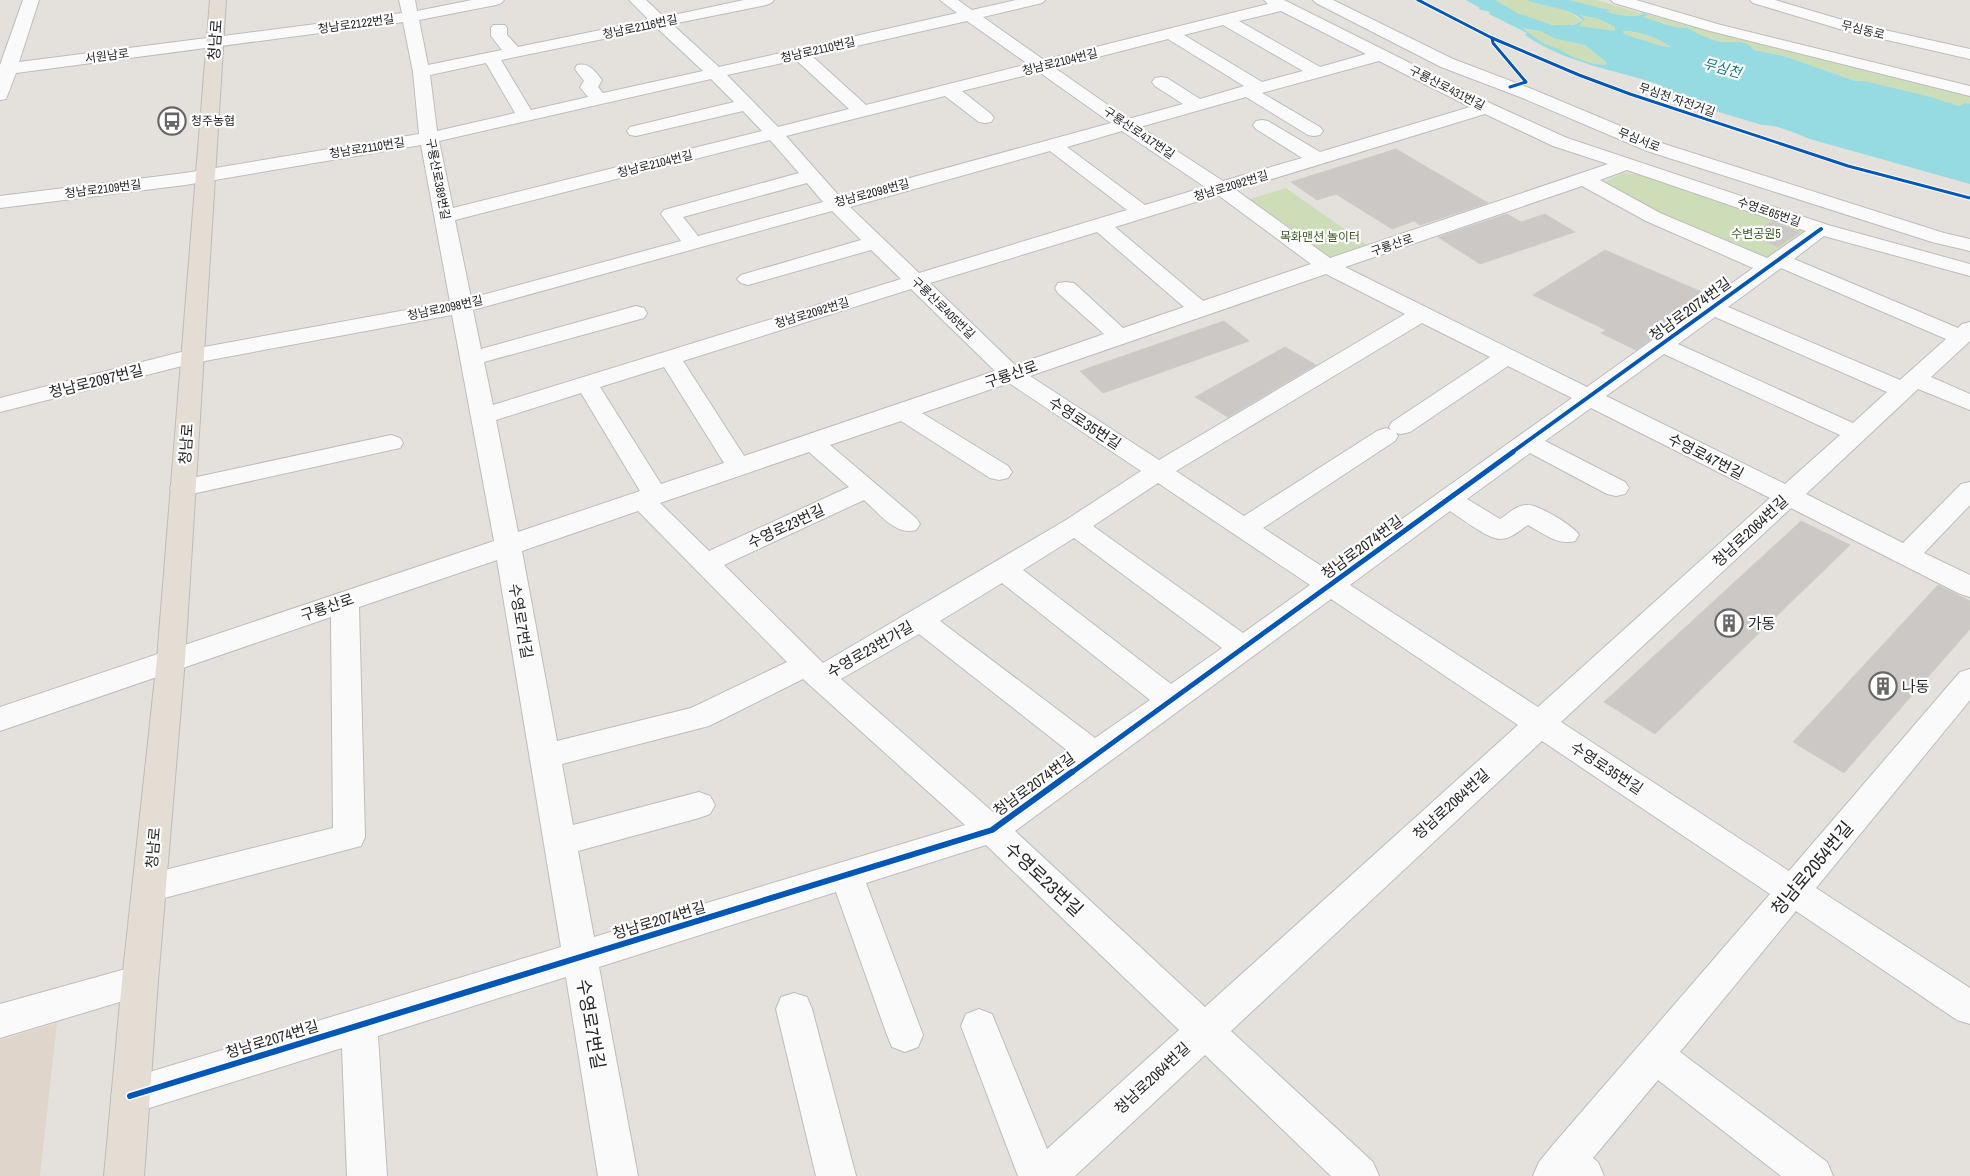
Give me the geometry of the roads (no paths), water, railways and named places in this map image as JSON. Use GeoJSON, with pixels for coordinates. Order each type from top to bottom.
{"type":"FeatureCollection","features":[{"type":"Feature","properties":{"kind":"main road","name":"청남로"},"geometry":{"type":"LineString","coordinates":[[124,1176],[140,981],[171,659],[218,0]]}},
{"type":"Feature","properties":{"kind":"street"},"geometry":{"type":"LineString","coordinates":[[0,95],[5,69],[31,0]]}},
{"type":"Feature","properties":{"kind":"street","name":"청남로2122번길"},"geometry":{"type":"LineString","coordinates":[[215,43],[408,8],[496,0]]}},
{"type":"Feature","properties":{"kind":"street","name":"구룡산로405번길"},"geometry":{"type":"LineString","coordinates":[[637,0],[715,73],[775,134],[835,203],[1011,374]]}},
{"type":"Feature","properties":{"kind":"street","name":"청남로2116번길"},"geometry":{"type":"LineString","coordinates":[[421,72],[766,0]]}},
{"type":"Feature","properties":{"kind":"street","name":"구룡산로417번길"},"geometry":{"type":"LineString","coordinates":[[948,0],[1126,125],[1241,202],[1328,267]]}},
{"type":"Feature","properties":{"kind":"street","name":"청남로2110번길"},"geometry":{"type":"LineString","coordinates":[[206,174],[429,138],[1037,0]]}},
{"type":"Feature","properties":{"kind":"street","name":"무심서로"},"geometry":{"type":"LineString","coordinates":[[1321,0],[1446,63],[1526,93],[1654,147],[1939,238],[1970,245]]}},
{"type":"Feature","properties":{"kind":"street"},"geometry":{"type":"LineString","coordinates":[[1619,0],[1716,28],[1970,91]]}},
{"type":"Feature","properties":{"kind":"street","name":"무심동로"},"geometry":{"type":"LineString","coordinates":[[1758,0],[1849,27],[1970,54]]}},
{"type":"Feature","properties":{"kind":"street","name":"청남로2104번길"},"geometry":{"type":"LineString","coordinates":[[446,216],[1171,34],[1225,20],[1278,3]]}},
{"type":"Feature","properties":{"kind":"street","name":"구룡산로431번길"},"geometry":{"type":"LineString","coordinates":[[1278,3],[1486,108],[1560,142],[1627,164]]}},
{"type":"Feature","properties":{"kind":"street","name":"구룡산로389번길"},"geometry":{"type":"LineString","coordinates":[[408,8],[421,72],[429,138],[446,216],[461,307],[508,546]]}},
{"type":"Feature","properties":{"kind":"street"},"geometry":{"type":"LineString","coordinates":[[1225,20],[1317,72]]}},
{"type":"Feature","properties":{"kind":"street"},"geometry":{"type":"LineString","coordinates":[[499,28],[499,36],[514,53]]}},
{"type":"Feature","properties":{"kind":"street"},"geometry":{"type":"LineString","coordinates":[[1171,34],[1211,58],[1253,90],[1314,131]]}},
{"type":"Feature","properties":{"kind":"street","name":"서원남로"},"geometry":{"type":"LineString","coordinates":[[5,69],[215,43]]}},
{"type":"Feature","properties":{"kind":"street"},"geometry":{"type":"LineString","coordinates":[[800,54],[863,112]]}},
{"type":"Feature","properties":{"kind":"street","name":"청남로2098번길"},"geometry":{"type":"LineString","coordinates":[[193,356],[461,307],[1381,54]]}},
{"type":"Feature","properties":{"kind":"street"},"geometry":{"type":"LineString","coordinates":[[491,58],[526,116]]}},
{"type":"Feature","properties":{"kind":"street"},"geometry":{"type":"LineString","coordinates":[[1446,63],[1474,92],[1560,130],[1627,164],[1811,217],[1874,225],[1939,238]]}},
{"type":"Feature","properties":{"kind":"street"},"geometry":{"type":"LineString","coordinates":[[583,69],[593,80],[589,86],[599,100]]}},
{"type":"Feature","properties":{"kind":"street"},"geometry":{"type":"LineString","coordinates":[[1161,82],[1197,105]]}},
{"type":"Feature","properties":{"kind":"street"},"geometry":{"type":"LineString","coordinates":[[949,90],[985,118]]}},
{"type":"Feature","properties":{"kind":"street"},"geometry":{"type":"LineString","coordinates":[[636,131],[746,104]]}},
{"type":"Feature","properties":{"kind":"street","name":"청남로2092번길"},"geometry":{"type":"LineString","coordinates":[[483,416],[1486,108]]}},
{"type":"Feature","properties":{"kind":"street"},"geometry":{"type":"LineString","coordinates":[[1262,125],[1319,160]]}},
{"type":"Feature","properties":{"kind":"street"},"geometry":{"type":"LineString","coordinates":[[1052,144],[1143,213]]}},
{"type":"Feature","properties":{"kind":"street","name":"구룡산로"},"geometry":{"type":"LineString","coordinates":[[0,719],[171,659],[1627,164]]}},
{"type":"Feature","properties":{"kind":"street","name":"수영로65번길"},"geometry":{"type":"LineString","coordinates":[[1627,164],[1820,230],[1970,270]]}},
{"type":"Feature","properties":{"kind":"street","name":"청남로2109번길"},"geometry":{"type":"LineString","coordinates":[[0,202],[184,179],[206,174]]}},
{"type":"Feature","properties":{"kind":"street"},"geometry":{"type":"LineString","coordinates":[[693,243],[671,214],[810,176]]}},
{"type":"Feature","properties":{"kind":"street"},"geometry":{"type":"LineString","coordinates":[[1584,179],[1653,217],[1774,263]]}},
{"type":"Feature","properties":{"kind":"street"},"geometry":{"type":"LineString","coordinates":[[1101,226],[1200,310]]}},
{"type":"Feature","properties":{"kind":"street","name":"청남로2074번길"},"geometry":{"type":"LineString","coordinates":[[130,1096],[992,830],[1820,230]]}},
{"type":"Feature","properties":{"kind":"street"},"geometry":{"type":"LineString","coordinates":[[748,279],[875,242]]}},
{"type":"Feature","properties":{"kind":"street","name":"청남로2064번길"},"geometry":{"type":"LineString","coordinates":[[1046,1176],[1966,334],[1774,263]]}},
{"type":"Feature","properties":{"kind":"street","name":"수영로47번길"},"geometry":{"type":"LineString","coordinates":[[1328,267],[1970,587]]}},
{"type":"Feature","properties":{"kind":"street"},"geometry":{"type":"LineString","coordinates":[[1066,288],[1120,337]]}},
{"type":"Feature","properties":{"kind":"street","name":"청남로2074번길"},"geometry":{"type":"LineString","coordinates":[[1713,308],[1798,345],[1909,385]]}},
{"type":"Feature","properties":{"kind":"street"},"geometry":{"type":"LineString","coordinates":[[471,358],[636,313]]}},
{"type":"Feature","properties":{"kind":"street"},"geometry":{"type":"LineString","coordinates":[[1159,471],[1421,314]]}},
{"type":"Feature","properties":{"kind":"street","name":"청남로2074번길"},"geometry":{"type":"LineString","coordinates":[[1662,345],[1856,433]]}},
{"type":"Feature","properties":{"kind":"street","name":"청남로2097번길"},"geometry":{"type":"LineString","coordinates":[[0,405],[193,356]]}},
{"type":"Feature","properties":{"kind":"street"},"geometry":{"type":"LineString","coordinates":[[1244,528],[1507,356]]}},
{"type":"Feature","properties":{"kind":"street"},"geometry":{"type":"LineString","coordinates":[[670,358],[739,467]]}},
{"type":"Feature","properties":{"kind":"street","name":"수영로35번길"},"geometry":{"type":"LineString","coordinates":[[1011,374],[1970,1008]]}},
{"type":"Feature","properties":{"kind":"street"},"geometry":{"type":"LineString","coordinates":[[587,384],[648,498]]}},
{"type":"Feature","properties":{"kind":"street"},"geometry":{"type":"LineString","coordinates":[[1909,385],[1970,403]]}},
{"type":"Feature","properties":{"kind":"street"},"geometry":{"type":"LineString","coordinates":[[902,411],[1000,472]]}},
{"type":"Feature","properties":{"kind":"street"},"geometry":{"type":"LineString","coordinates":[[812,442],[908,524]]}},
{"type":"Feature","properties":{"kind":"street"},"geometry":{"type":"LineString","coordinates":[[1528,442],[1616,488]]}},
{"type":"Feature","properties":{"kind":"street"},"geometry":{"type":"LineString","coordinates":[[183,488],[391,443]]}},
{"type":"Feature","properties":{"kind":"street","name":"수영로23번가길"},"geometry":{"type":"LineString","coordinates":[[814,672],[920,620],[1075,526],[1159,471]]}},
{"type":"Feature","properties":{"kind":"street","name":"수영로23번길"},"geometry":{"type":"LineString","coordinates":[[705,563],[866,489]]}},
{"type":"Feature","properties":{"kind":"street"},"geometry":{"type":"LineString","coordinates":[[1906,556],[1970,490]]}},
{"type":"Feature","properties":{"kind":"street","name":"수영로23번길"},"geometry":{"type":"LineString","coordinates":[[648,498],[705,563],[814,672],[992,830],[1359,1176]]}},
{"type":"Feature","properties":{"kind":"street"},"geometry":{"type":"LineString","coordinates":[[1449,499],[1500,531],[1528,513],[1566,534]]}},
{"type":"Feature","properties":{"kind":"street"},"geometry":{"type":"LineString","coordinates":[[1075,526],[1243,648]]}},
{"type":"Feature","properties":{"kind":"street","name":"수영로7번길"},"geometry":{"type":"LineString","coordinates":[[508,546],[618,1176]]}},
{"type":"Feature","properties":{"kind":"street"},"geometry":{"type":"LineString","coordinates":[[1003,568],[1171,700]]}},
{"type":"Feature","properties":{"kind":"street","name":"청남로"},"geometry":{"type":"LineString","coordinates":[[149,888],[349,837],[346,600]]}},
{"type":"Feature","properties":{"kind":"street","name":"수영로23번가길"},"geometry":{"type":"LineString","coordinates":[[920,620],[1000,682]]}},
{"type":"Feature","properties":{"kind":"street"},"geometry":{"type":"LineString","coordinates":[[545,756],[698,718],[814,672]]}},
{"type":"Feature","properties":{"kind":"street","name":"청남로2054번길"},"geometry":{"type":"LineString","coordinates":[[1568,1171],[1655,1055],[1970,680]]}},
{"type":"Feature","properties":{"kind":"street","name":"청남로2074번길"},"geometry":{"type":"LineString","coordinates":[[1000,682],[1095,755]]}},
{"type":"Feature","properties":{"kind":"street"},"geometry":{"type":"LineString","coordinates":[[560,842],[700,805]]}},
{"type":"Feature","properties":{"kind":"street"},"geometry":{"type":"LineString","coordinates":[[846,875],[905,1035]]}},
{"type":"Feature","properties":{"kind":"street"},"geometry":{"type":"LineString","coordinates":[[0,1021],[140,981]]}},
{"type":"Feature","properties":{"kind":"street"},"geometry":{"type":"LineString","coordinates":[[794,1009],[836,1176]]}},
{"type":"Feature","properties":{"kind":"street"},"geometry":{"type":"LineString","coordinates":[[360,1025],[367,1176]]}},
{"type":"Feature","properties":{"kind":"street"},"geometry":{"type":"LineString","coordinates":[[979,1026],[1038,1176]]}},
{"type":"Feature","properties":{"kind":"street"},"geometry":{"type":"LineString","coordinates":[[1655,1055],[1803,1169]]}},
{"type":"Feature","properties":{"kind":"water","name":"무심천"},"geometry":{"type":"Polygon","coordinates":[[[1466,0],[1495,0],[1517,13],[1552,25],[1574,25],[1583,21],[1565,10],[1527,0],[1569,0],[1624,15],[1635,16],[1643,14],[1640,12],[1649,15],[1643,17],[1674,27],[1688,28],[1720,42],[1741,42],[1749,45],[1754,50],[1784,56],[1855,81],[1865,81],[1931,97],[1959,106],[1965,103],[1970,104],[1970,184],[1696,105],[1682,97],[1662,92],[1664,89],[1658,84],[1572,59],[1556,52],[1525,35],[1527,33],[1489,14],[1490,12],[1478,9],[1480,8],[1466,0]],[[1580,15],[1585,19],[1579,26],[1615,31],[1615,27],[1599,19],[1580,15]],[[1522,28],[1543,43],[1573,57],[1594,64],[1606,65],[1606,62],[1585,45],[1556,39],[1540,31],[1522,28]],[[1623,31],[1624,34],[1661,46],[1671,47],[1642,34],[1623,31]]]}},
{"type":"Feature","properties":{"kind":"place","name":"청주농협"},"geometry":{"type":"Point","coordinates":[172,121]}},
{"type":"Feature","properties":{"kind":"place","name":"가동"},"geometry":{"type":"Point","coordinates":[1729,623]}},
{"type":"Feature","properties":{"kind":"place","name":"나동"},"geometry":{"type":"Point","coordinates":[1883,686]}},
{"type":"Feature","properties":{"kind":"park label","name":"수변공원5"},"geometry":{"type":"Point","coordinates":[1756,234]}},
{"type":"Feature","properties":{"kind":"park label","name":"목화맨션 놀이터"},"geometry":{"type":"Point","coordinates":[1320,237]}}]}
